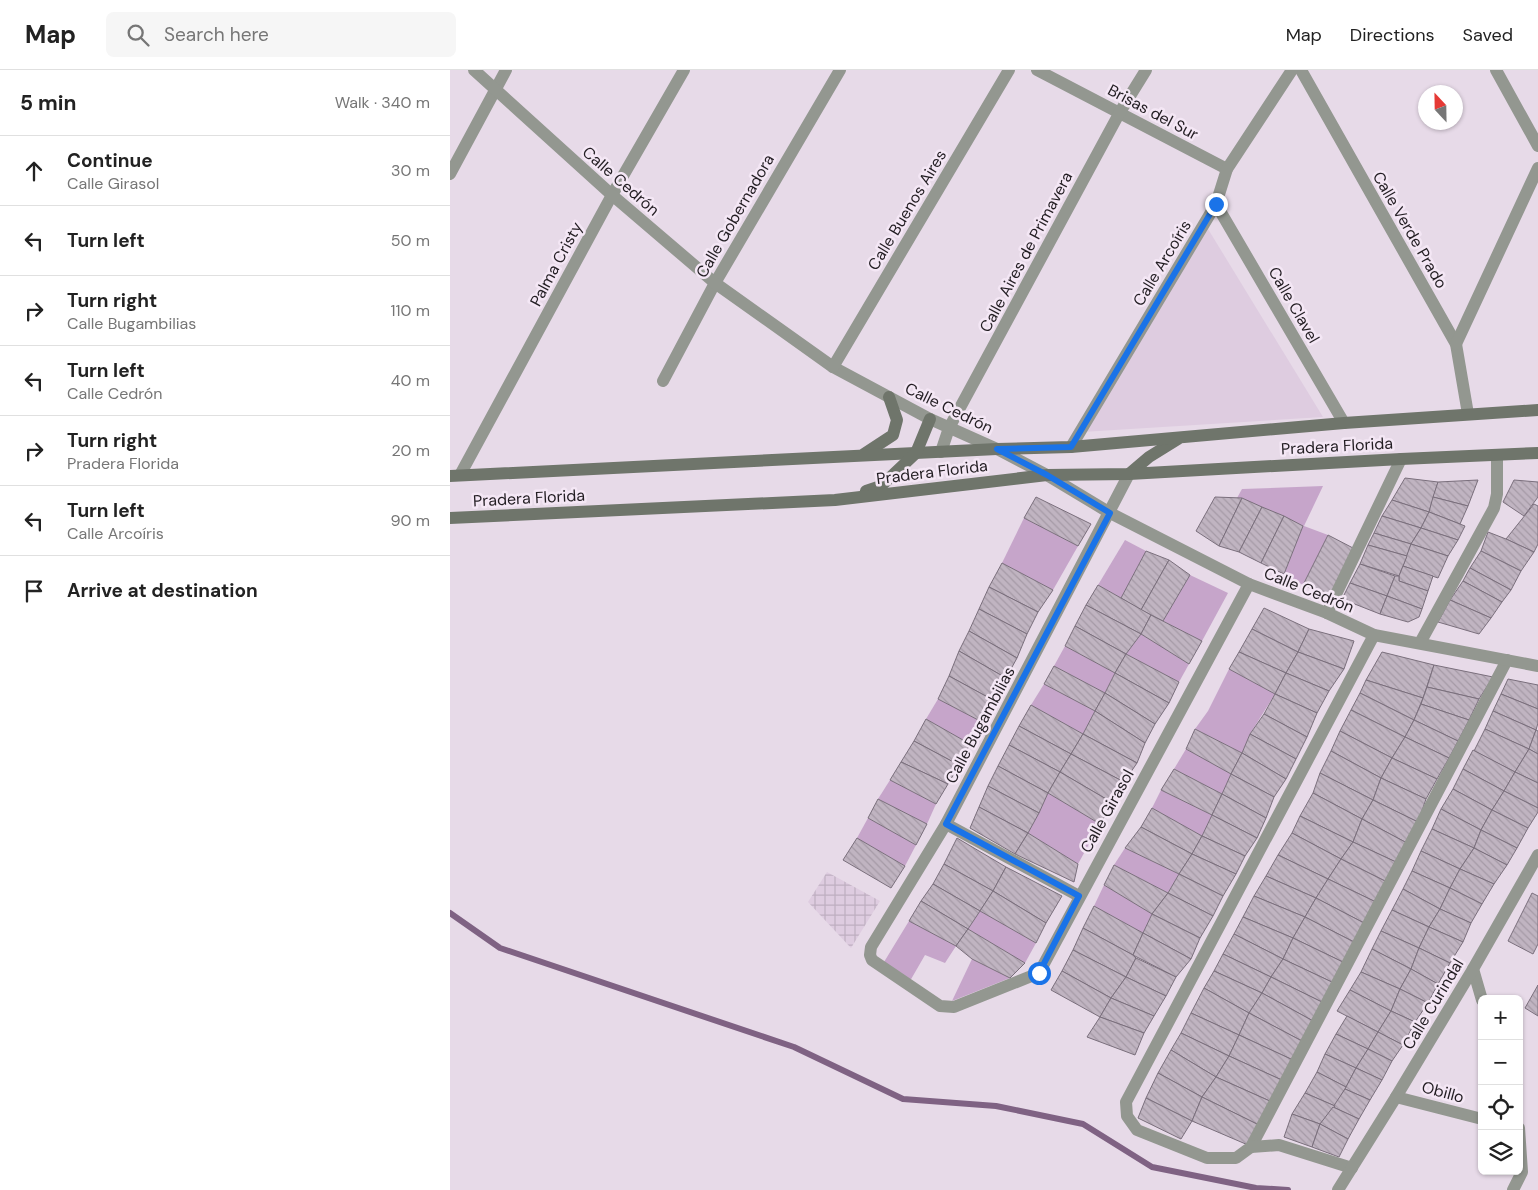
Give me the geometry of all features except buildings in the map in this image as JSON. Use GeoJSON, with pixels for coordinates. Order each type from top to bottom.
{"type":"FeatureCollection","features":[{"type":"Feature","properties":{"kind":"main road"},"geometry":{"type":"LineString","coordinates":[[862,456],[893,436],[897,420],[889,397]]}},
{"type":"Feature","properties":{"kind":"main road","name":"Pradera Florida"},"geometry":{"type":"LineString","coordinates":[[455,476],[1071,447],[1344,423],[1538,410]]}},
{"type":"Feature","properties":{"kind":"main road"},"geometry":{"type":"LineString","coordinates":[[835,500],[881,486],[916,453],[930,419]]}},
{"type":"Feature","properties":{"kind":"main road"},"geometry":{"type":"LineString","coordinates":[[1129,474],[1149,457],[1181,437]]}},
{"type":"Feature","properties":{"kind":"main road","name":"Pradera Florida"},"geometry":{"type":"LineString","coordinates":[[450,518],[835,500],[1047,475],[1129,474],[1401,459],[1538,454]]}},
{"type":"Feature","properties":{"kind":"street","name":"Calle Cedrón"},"geometry":{"type":"LineString","coordinates":[[474,70],[612,195],[715,283],[833,367],[930,419],[997,449],[1047,475],[1110,513],[1249,584],[1374,634],[1538,666]]}},
{"type":"Feature","properties":{"kind":"street"},"geometry":{"type":"LineString","coordinates":[[450,174],[506,70]]}},
{"type":"Feature","properties":{"kind":"street","name":"Palma Cristy"},"geometry":{"type":"LineString","coordinates":[[455,476],[684,70]]}},
{"type":"Feature","properties":{"kind":"street","name":"Calle Gobernadora"},"geometry":{"type":"LineString","coordinates":[[663,381],[715,283],[840,70]]}},
{"type":"Feature","properties":{"kind":"street","name":"Calle Buenos Aires"},"geometry":{"type":"LineString","coordinates":[[833,367],[1009,70]]}},
{"type":"Feature","properties":{"kind":"street","name":"Brisas del Sur"},"geometry":{"type":"LineString","coordinates":[[1037,70],[1227,169]]}},
{"type":"Feature","properties":{"kind":"street","name":"Calle Aires de Primavera"},"geometry":{"type":"LineString","coordinates":[[941,452],[949,428],[1120,112],[1146,70]]}},
{"type":"Feature","properties":{"kind":"street","name":"Calle Arcoíris"},"geometry":{"type":"LineString","coordinates":[[1071,447],[1216,204],[1227,169],[1292,70]]}},
{"type":"Feature","properties":{"kind":"street","name":"Calle Verde Prado"},"geometry":{"type":"LineString","coordinates":[[1301,70],[1456,344],[1468,414]]}},
{"type":"Feature","properties":{"kind":"street"},"geometry":{"type":"LineString","coordinates":[[1496,70],[1538,146]]}},
{"type":"Feature","properties":{"kind":"street"},"geometry":{"type":"LineString","coordinates":[[1456,344],[1538,168]]}},
{"type":"Feature","properties":{"kind":"street","name":"Calle Clavel"},"geometry":{"type":"LineString","coordinates":[[1216,204],[1344,423]]}},
{"type":"Feature","properties":{"kind":"street"},"geometry":{"type":"LineString","coordinates":[[1420,643],[1494,508],[1498,494],[1497,455]]}},
{"type":"Feature","properties":{"kind":"street"},"geometry":{"type":"LineString","coordinates":[[1327,614],[1401,459]]}},
{"type":"Feature","properties":{"kind":"street","name":"Calle Bugambilias"},"geometry":{"type":"LineString","coordinates":[[954,1007],[940,1006],[872,960],[870,955],[871,947],[946,824],[1129,474]]}},
{"type":"Feature","properties":{"kind":"street","name":"Calle Girasol"},"geometry":{"type":"LineString","coordinates":[[954,1007],[1039,973],[1249,584]]}},
{"type":"Feature","properties":{"kind":"street"},"geometry":{"type":"LineString","coordinates":[[1374,634],[1126,1102],[1127,1116],[1136,1130],[1207,1158],[1236,1158],[1252,1147],[1507,660]]}},
{"type":"Feature","properties":{"kind":"street"},"geometry":{"type":"LineString","coordinates":[[946,824],[1079,896]]}},
{"type":"Feature","properties":{"kind":"street","name":"Calle Curindal"},"geometry":{"type":"LineString","coordinates":[[1342,1185],[1537,861]]}},
{"type":"Feature","properties":{"kind":"street"},"geometry":{"type":"LineString","coordinates":[[1473,969],[1481,995]]}},
{"type":"Feature","properties":{"kind":"street","name":"Obillo"},"geometry":{"type":"LineString","coordinates":[[1396,1097],[1478,1118]]}},
{"type":"Feature","properties":{"kind":"street"},"geometry":{"type":"LineString","coordinates":[[1514,1187],[1522,1172],[1519,1130]]}},
{"type":"Feature","properties":{"kind":"street"},"geometry":{"type":"LineString","coordinates":[[1252,1147],[1279,1145],[1352,1168]]}},
{"type":"Feature","properties":{"kind":"shaded area"},"geometry":{"type":"Polygon","coordinates":[[[1208,229],[1323,417],[1082,432],[1208,229]]]}},
{"type":"Feature","properties":{"kind":"shaded area"},"geometry":{"type":"Polygon","coordinates":[[[1323,486],[1304,526],[1328,535],[1303,585],[1284,574],[1303,526],[1237,498],[1242,489],[1323,486]]]}},
{"type":"Feature","properties":{"kind":"shaded area"},"geometry":{"type":"Polygon","coordinates":[[[1024,518],[1078,546],[1053,590],[1002,563],[1024,518]]]}},
{"type":"Feature","properties":{"kind":"shaded area"},"geometry":{"type":"Polygon","coordinates":[[[1125,540],[1146,551],[1121,598],[1098,585],[1125,540]]]}},
{"type":"Feature","properties":{"kind":"shaded area"},"geometry":{"type":"Polygon","coordinates":[[[1190,575],[1228,593],[1202,641],[1163,621],[1190,575]]]}},
{"type":"Feature","properties":{"kind":"shaded area"},"geometry":{"type":"Polygon","coordinates":[[[1141,634],[1189,664],[1179,682],[1126,654],[1141,634]]]}},
{"type":"Feature","properties":{"kind":"shaded area"},"geometry":{"type":"Polygon","coordinates":[[[1065,646],[1115,673],[1105,693],[1054,666],[1065,646]]]}},
{"type":"Feature","properties":{"kind":"shaded area"},"geometry":{"type":"Polygon","coordinates":[[[1229,669],[1275,694],[1250,734],[1242,753],[1195,729],[1208,711],[1229,669]]]}},
{"type":"Feature","properties":{"kind":"shaded area"},"geometry":{"type":"Polygon","coordinates":[[[1044,684],[1095,711],[1083,734],[1031,705],[1044,684]]]}},
{"type":"Feature","properties":{"kind":"shaded area"},"geometry":{"type":"Polygon","coordinates":[[[938,699],[982,722],[970,744],[926,719],[938,699]]]}},
{"type":"Feature","properties":{"kind":"shaded area"},"geometry":{"type":"Polygon","coordinates":[[[1186,749],[1231,774],[1222,794],[1174,769],[1186,749]]]}},
{"type":"Feature","properties":{"kind":"shaded area"},"geometry":{"type":"Polygon","coordinates":[[[890,780],[936,804],[927,824],[878,799],[890,780]]]}},
{"type":"Feature","properties":{"kind":"shaded area"},"geometry":{"type":"Polygon","coordinates":[[[1161,790],[1212,815],[1202,836],[1152,808],[1161,790]]]}},
{"type":"Feature","properties":{"kind":"shaded area"},"geometry":{"type":"Polygon","coordinates":[[[1048,793],[1100,824],[1078,864],[1028,833],[1048,793]]]}},
{"type":"Feature","properties":{"kind":"shaded area"},"geometry":{"type":"Polygon","coordinates":[[[868,818],[916,845],[905,866],[857,838],[868,818]]]}},
{"type":"Feature","properties":{"kind":"shaded area"},"geometry":{"type":"Polygon","coordinates":[[[1125,848],[1179,874],[1168,893],[1114,865],[1125,848]]]}},
{"type":"Feature","properties":{"kind":"shaded area"},"geometry":{"type":"Polygon","coordinates":[[[827,872],[880,901],[851,948],[808,902],[827,872]]]}},
{"type":"Feature","properties":{"kind":"shaded area"},"geometry":{"type":"Polygon","coordinates":[[[1104,885],[1152,914],[1143,933],[1094,906],[1104,885]]]}},
{"type":"Feature","properties":{"kind":"shaded area"},"geometry":{"type":"Polygon","coordinates":[[[980,911],[1036,943],[1025,963],[968,929],[980,911]]]}},
{"type":"Feature","properties":{"kind":"shaded area"},"geometry":{"type":"Polygon","coordinates":[[[909,921],[956,946],[945,963],[925,955],[910,981],[884,962],[909,921]]]}},
{"type":"Feature","properties":{"kind":"shaded area"},"geometry":{"type":"Polygon","coordinates":[[[972,959],[1010,978],[952,1001],[972,959]]]}},
{"type":"Feature","properties":{"kind":"waterway"},"geometry":{"type":"LineString","coordinates":[[450,913],[500,948],[794,1047],[903,1099],[996,1106],[1083,1124],[1152,1167],[1256,1188],[1288,1190]]}},
{"type":"Feature","properties":{"kind":"route"},"geometry":{"type":"LineString","coordinates":[[1039,973],[1079,896],[946,824],[1110,513],[1047,475],[997,449],[1071,447],[1216,204]]}}]}
